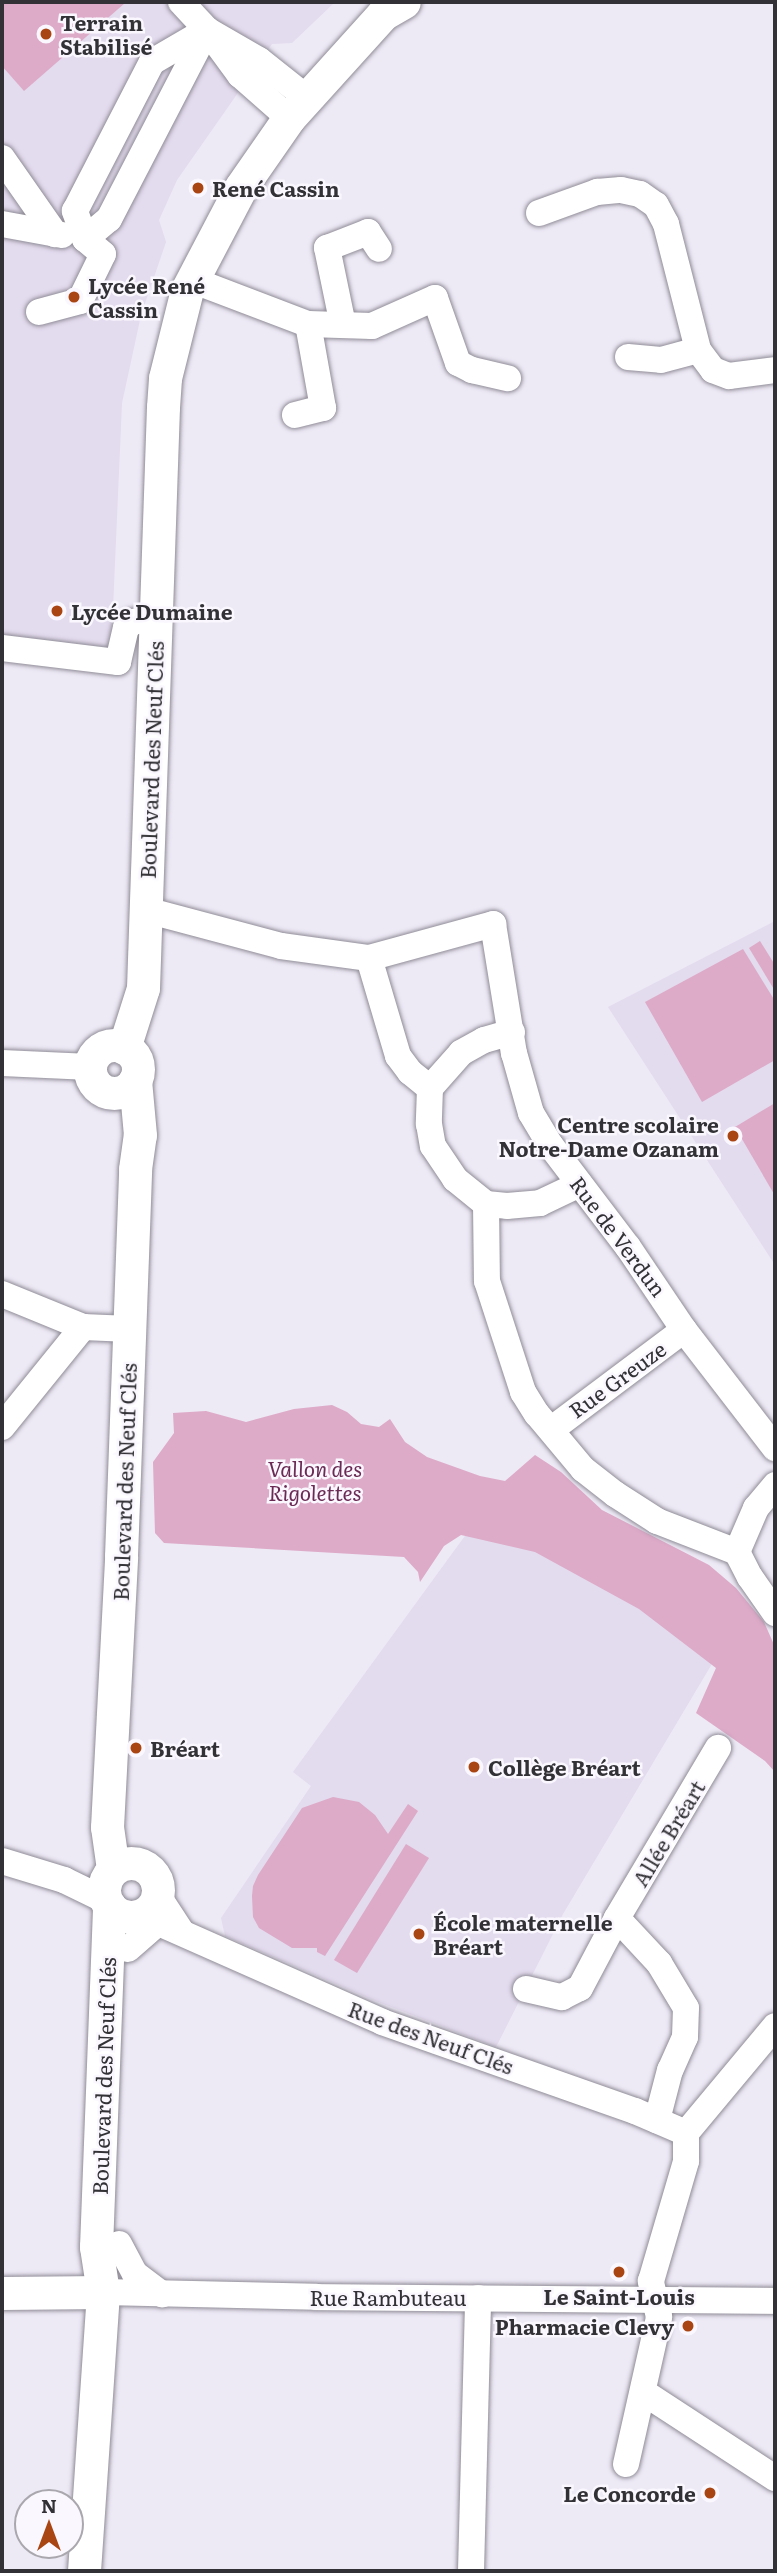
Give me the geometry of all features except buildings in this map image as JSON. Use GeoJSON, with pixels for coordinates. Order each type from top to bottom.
{"type":"FeatureCollection","features":[{"type":"Feature","properties":{"kind":"main road","name":"Boulevard des Neuf Clés"},"geometry":{"type":"LineString","coordinates":[[84,2571],[134,1899],[111,1795],[135,1169],[111,1080],[92,1060],[102,1048],[117,1045],[124,1048],[143,989],[164,388],[187,290],[241,187],[298,108],[383,15],[404,2]]}},
{"type":"Feature","properties":{"kind":"main road","name":"Boulevard des Neuf Clés"},"geometry":{"type":"LineString","coordinates":[[108,2245],[128,1949],[134,1899]]}},
{"type":"Feature","properties":{"kind":"main road"},"geometry":{"type":"LineString","coordinates":[[49,2292],[108,2245]]}},
{"type":"Feature","properties":{"kind":"main road","name":"Rue Rambuteau"},"geometry":{"type":"LineString","coordinates":[[2,2293],[103,2292]]}},
{"type":"Feature","properties":{"kind":"street"},"geometry":{"type":"LineString","coordinates":[[181,2],[207,30],[240,75],[298,108]]}},
{"type":"Feature","properties":{"kind":"street"},"geometry":{"type":"LineString","coordinates":[[85,239],[109,219],[207,30]]}},
{"type":"Feature","properties":{"kind":"street"},"geometry":{"type":"LineString","coordinates":[[2,158],[55,233]]}},
{"type":"Feature","properties":{"kind":"street"},"geometry":{"type":"LineString","coordinates":[[538,213],[575,198],[621,190],[640,194],[656,205],[666,224],[698,350],[713,370],[729,376],[775,370]]}},
{"type":"Feature","properties":{"kind":"street"},"geometry":{"type":"LineString","coordinates":[[2,224],[85,239],[103,254],[80,301],[39,312]]}},
{"type":"Feature","properties":{"kind":"street"},"geometry":{"type":"LineString","coordinates":[[343,325],[327,248],[369,232],[379,248]]}},
{"type":"Feature","properties":{"kind":"street"},"geometry":{"type":"LineString","coordinates":[[192,280],[308,324],[373,326],[435,299],[458,363],[472,370],[508,378]]}},
{"type":"Feature","properties":{"kind":"street"},"geometry":{"type":"LineString","coordinates":[[295,415],[323,408],[308,324]]}},
{"type":"Feature","properties":{"kind":"street"},"geometry":{"type":"LineString","coordinates":[[628,357],[661,360],[698,350]]}},
{"type":"Feature","properties":{"kind":"street"},"geometry":{"type":"LineString","coordinates":[[2,648],[118,662],[126,628],[131,622],[156,618]]}},
{"type":"Feature","properties":{"kind":"street"},"geometry":{"type":"LineString","coordinates":[[146,910],[281,946],[369,958],[398,1056],[410,1072],[430,1088]]}},
{"type":"Feature","properties":{"kind":"street","name":"Rue de Verdun"},"geometry":{"type":"LineString","coordinates":[[369,958],[493,924],[512,1032],[531,1113],[677,1314],[684,1330],[775,1448]]}},
{"type":"Feature","properties":{"kind":"street"},"geometry":{"type":"LineString","coordinates":[[512,1032],[484,1040],[461,1053],[430,1088],[429,1124],[442,1163],[455,1179],[486,1204],[507,1206],[540,1203],[580,1184]]}},
{"type":"Feature","properties":{"kind":"street"},"geometry":{"type":"LineString","coordinates":[[2,1063],[111,1080]]}},
{"type":"Feature","properties":{"kind":"street"},"geometry":{"type":"LineString","coordinates":[[486,1204],[487,1281],[502,1336],[523,1392],[583,1469],[615,1494],[657,1521],[737,1552],[750,1577],[775,1613]]}},
{"type":"Feature","properties":{"kind":"street"},"geometry":{"type":"LineString","coordinates":[[2,1294],[83,1327],[130,1329]]}},
{"type":"Feature","properties":{"kind":"street"},"geometry":{"type":"LineString","coordinates":[[2,1427],[83,1327]]}},
{"type":"Feature","properties":{"kind":"street","name":"Rue Greuze"},"geometry":{"type":"LineString","coordinates":[[552,1429],[684,1330]]}},
{"type":"Feature","properties":{"kind":"street"},"geometry":{"type":"LineString","coordinates":[[737,1552],[756,1508],[775,1485]]}},
{"type":"Feature","properties":{"kind":"street","name":"Allée Bréart"},"geometry":{"type":"LineString","coordinates":[[526,1989],[562,1997],[580,1988],[617,1918],[718,1748]]}},
{"type":"Feature","properties":{"kind":"street"},"geometry":{"type":"LineString","coordinates":[[2,1861],[134,1899]]}},
{"type":"Feature","properties":{"kind":"street","name":"Rue des Neuf Clés"},"geometry":{"type":"LineString","coordinates":[[134,1899],[262,1969],[382,2022],[657,2120],[686,2133]]}},
{"type":"Feature","properties":{"kind":"street"},"geometry":{"type":"LineString","coordinates":[[617,1918],[659,1963],[686,2008],[685,2037],[670,2070],[657,2120]]}},
{"type":"Feature","properties":{"kind":"street"},"geometry":{"type":"LineString","coordinates":[[626,2464],[659,2317],[651,2281],[686,2161],[686,2133],[775,2026]]}},
{"type":"Feature","properties":{"kind":"street"},"geometry":{"type":"LineString","coordinates":[[108,2245],[135,2274],[162,2294]]}},
{"type":"Feature","properties":{"kind":"street","name":"Rue Rambuteau"},"geometry":{"type":"LineString","coordinates":[[103,2292],[775,2301]]}},
{"type":"Feature","properties":{"kind":"street"},"geometry":{"type":"LineString","coordinates":[[471,2571],[478,2298]]}},
{"type":"Feature","properties":{"kind":"street"},"geometry":{"type":"LineString","coordinates":[[643,2392],[775,2478]]}},
{"type":"Feature","properties":{"kind":"shaded area","name":"Lycée René Cassin"},"geometry":{"type":"Polygon","coordinates":[[[2,2],[335,2],[292,43],[272,44],[177,180],[159,220],[166,242],[141,315],[122,403],[111,653],[2,640],[2,2]]]}},
{"type":"Feature","properties":{"kind":"shaded area","name":"Centre scolaire Notre-Dame Ozanam"},"geometry":{"type":"Polygon","coordinates":[[[775,921],[775,1265],[608,1007],[775,921]]]}},
{"type":"Feature","properties":{"kind":"shaded area","name":"Collège Bréart"},"geometry":{"type":"Polygon","coordinates":[[[494,1496],[719,1652],[563,1914],[496,2047],[373,2000],[225,1936],[221,1918],[311,1786],[293,1772],[494,1496]]]}},
{"type":"Feature","properties":{"kind":"green space","name":"Terrain Stabilisé"},"geometry":{"type":"Polygon","coordinates":[[[2,2],[125,3],[24,91],[2,66],[2,2]]]}},
{"type":"Feature","properties":{"kind":"green space"},"geometry":{"type":"Polygon","coordinates":[[[760,941],[775,965],[775,991],[749,948],[760,941]]]}},
{"type":"Feature","properties":{"kind":"green space"},"geometry":{"type":"Polygon","coordinates":[[[743,949],[775,1001],[775,1060],[702,1102],[645,1002],[743,949]]]}},
{"type":"Feature","properties":{"kind":"green space"},"geometry":{"type":"Polygon","coordinates":[[[775,1103],[775,1193],[774,1194],[735,1127],[775,1103]]]}},
{"type":"Feature","properties":{"kind":"green space","name":"Vallon des Rigolettes"},"geometry":{"type":"Polygon","coordinates":[[[332,1405],[347,1412],[361,1424],[379,1427],[390,1419],[405,1442],[427,1457],[480,1476],[505,1481],[535,1455],[561,1472],[602,1510],[709,1565],[736,1588],[764,1622],[775,1647],[775,1772],[765,1761],[696,1713],[716,1668],[639,1609],[535,1552],[461,1535],[444,1546],[420,1582],[418,1572],[404,1557],[164,1543],[155,1533],[153,1462],[174,1433],[173,1413],[206,1411],[246,1422],[294,1409],[332,1405]]]}},
{"type":"Feature","properties":{"kind":"green space"},"geometry":{"type":"Polygon","coordinates":[[[333,1797],[359,1802],[375,1815],[388,1834],[408,1804],[418,1811],[325,1956],[317,1952],[317,1948],[292,1948],[259,1928],[253,1917],[252,1896],[258,1875],[302,1808],[333,1797]]]}},
{"type":"Feature","properties":{"kind":"green space"},"geometry":{"type":"Polygon","coordinates":[[[406,1844],[429,1858],[357,1973],[334,1960],[406,1844]]]}},
{"type":"Feature","properties":{"kind":"place","name":"Terrain Stabilisé"},"geometry":{"type":"Point","coordinates":[46,34]}},
{"type":"Feature","properties":{"kind":"place","name":"René Cassin"},"geometry":{"type":"Point","coordinates":[198,188]}},
{"type":"Feature","properties":{"kind":"place","name":"Lycée René Cassin"},"geometry":{"type":"Point","coordinates":[74,297]}},
{"type":"Feature","properties":{"kind":"place","name":"Lycée Dumaine"},"geometry":{"type":"Point","coordinates":[57,611]}},
{"type":"Feature","properties":{"kind":"place","name":"Centre scolaire Notre-Dame Ozanam"},"geometry":{"type":"Point","coordinates":[733,1136]}},
{"type":"Feature","properties":{"kind":"place","name":"Bréart"},"geometry":{"type":"Point","coordinates":[136,1748]}},
{"type":"Feature","properties":{"kind":"place","name":"Collège Bréart"},"geometry":{"type":"Point","coordinates":[474,1767]}},
{"type":"Feature","properties":{"kind":"place","name":"École maternelle Bréart"},"geometry":{"type":"Point","coordinates":[419,1934]}},
{"type":"Feature","properties":{"kind":"place","name":"Le Saint-Louis"},"geometry":{"type":"Point","coordinates":[619,2272]}},
{"type":"Feature","properties":{"kind":"place","name":"Pharmacie Clevy"},"geometry":{"type":"Point","coordinates":[688,2326]}},
{"type":"Feature","properties":{"kind":"place","name":"Le Concorde"},"geometry":{"type":"Point","coordinates":[710,2493]}}]}
